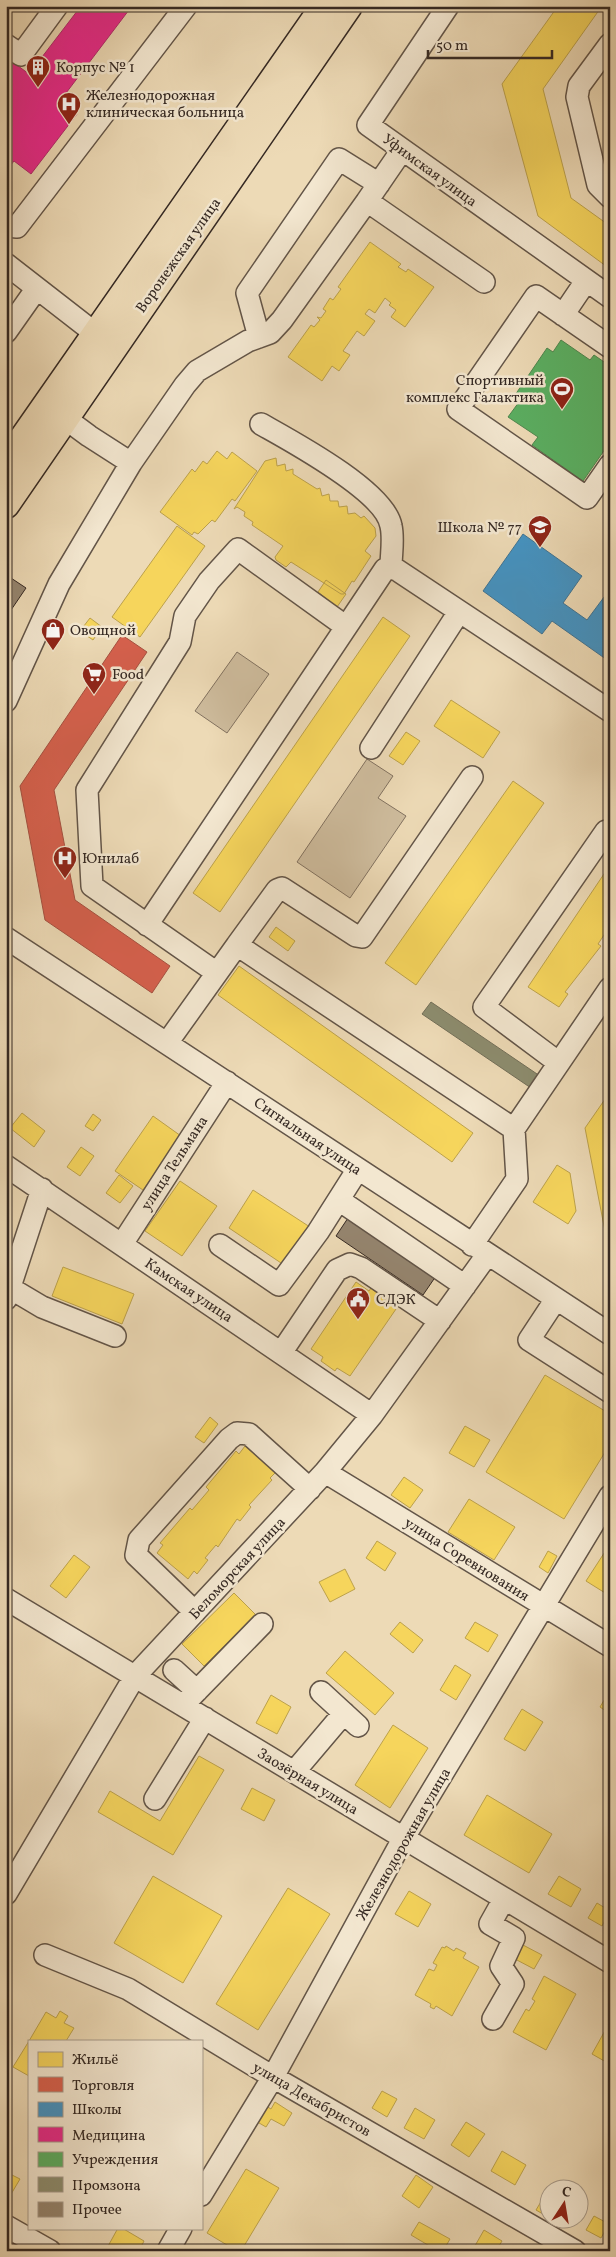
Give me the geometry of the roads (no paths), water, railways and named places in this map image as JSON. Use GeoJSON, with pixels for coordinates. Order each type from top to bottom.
{"type":"FeatureCollection","features":[{"type":"Feature","properties":{"kind":"main road","name":"Воронежская улица"},"geometry":{"type":"LineString","coordinates":[[6,462],[96,334],[338,8]]}},
{"type":"Feature","properties":{"kind":"main road","name":"Воронежская улица"},"geometry":{"type":"LineString","coordinates":[[6,505],[66,419],[338,8]]}},
{"type":"Feature","properties":{"kind":"street"},"geometry":{"type":"LineString","coordinates":[[6,44],[21,55],[57,6]]}},
{"type":"Feature","properties":{"kind":"street"},"geometry":{"type":"LineString","coordinates":[[6,226],[17,227],[186,6]]}},
{"type":"Feature","properties":{"kind":"street","name":"Уфимская улица"},"geometry":{"type":"LineString","coordinates":[[448,6],[368,125],[610,297]]}},
{"type":"Feature","properties":{"kind":"street"},"geometry":{"type":"LineString","coordinates":[[610,44],[579,86],[577,97],[598,186],[610,197]]}},
{"type":"Feature","properties":{"kind":"street"},"geometry":{"type":"LineString","coordinates":[[6,701],[59,584],[131,463],[185,385],[197,371],[248,341],[270,333],[282,320],[402,150]]}},
{"type":"Feature","properties":{"kind":"street"},"geometry":{"type":"LineString","coordinates":[[259,337],[246,293],[339,159],[379,184]]}},
{"type":"Feature","properties":{"kind":"street"},"geometry":{"type":"LineString","coordinates":[[367,201],[484,282]]}},
{"type":"Feature","properties":{"kind":"street"},"geometry":{"type":"LineString","coordinates":[[6,265],[96,334]]}},
{"type":"Feature","properties":{"kind":"street"},"geometry":{"type":"LineString","coordinates":[[563,315],[586,281]]}},
{"type":"Feature","properties":{"kind":"street"},"geometry":{"type":"LineString","coordinates":[[6,332],[37,288]]}},
{"type":"Feature","properties":{"kind":"street"},"geometry":{"type":"LineString","coordinates":[[610,347],[536,296],[458,409],[587,498],[610,465]]}},
{"type":"Feature","properties":{"kind":"street"},"geometry":{"type":"LineString","coordinates":[[66,419],[131,463]]}},
{"type":"Feature","properties":{"kind":"street"},"geometry":{"type":"LineString","coordinates":[[261,424],[337,468],[386,513],[391,524],[391,568]]}},
{"type":"Feature","properties":{"kind":"street"},"geometry":{"type":"LineString","coordinates":[[217,973],[92,886],[87,790],[180,642],[185,616],[209,581],[238,549],[346,626]]}},
{"type":"Feature","properties":{"kind":"street"},"geometry":{"type":"LineString","coordinates":[[391,568],[610,711]]}},
{"type":"Feature","properties":{"kind":"street"},"geometry":{"type":"LineString","coordinates":[[147,925],[381,573],[391,568]]}},
{"type":"Feature","properties":{"kind":"street"},"geometry":{"type":"LineString","coordinates":[[371,748],[459,612]]}},
{"type":"Feature","properties":{"kind":"street"},"geometry":{"type":"LineString","coordinates":[[167,1043],[278,890],[282,888],[356,936],[362,937],[472,777]]}},
{"type":"Feature","properties":{"kind":"street"},"geometry":{"type":"LineString","coordinates":[[559,1063],[484,1007],[606,831]]}},
{"type":"Feature","properties":{"kind":"street","name":"Сигнальная улица"},"geometry":{"type":"LineString","coordinates":[[6,938],[610,1334]]}},
{"type":"Feature","properties":{"kind":"street"},"geometry":{"type":"LineString","coordinates":[[237,945],[514,1129],[610,988]]}},
{"type":"Feature","properties":{"kind":"street","name":"улица Тельмана"},"geometry":{"type":"LineString","coordinates":[[122,1244],[227,1082]]}},
{"type":"Feature","properties":{"kind":"street","name":"Беломорская улица"},"geometry":{"type":"LineString","coordinates":[[6,1894],[135,1676],[325,1472],[372,1415],[465,1286],[480,1250],[517,1180],[514,1129]]}},
{"type":"Feature","properties":{"kind":"street","name":"Камская улица"},"geometry":{"type":"LineString","coordinates":[[6,1166],[372,1415]]}},
{"type":"Feature","properties":{"kind":"street"},"geometry":{"type":"LineString","coordinates":[[220,1245],[279,1286],[339,1200],[358,1169]]}},
{"type":"Feature","properties":{"kind":"street"},"geometry":{"type":"LineString","coordinates":[[42,1189],[8,1294],[115,1336]]}},
{"type":"Feature","properties":{"kind":"street"},"geometry":{"type":"LineString","coordinates":[[339,1200],[465,1286]]}},
{"type":"Feature","properties":{"kind":"street"},"geometry":{"type":"LineString","coordinates":[[281,1353],[337,1270],[350,1264],[361,1268],[440,1321]]}},
{"type":"Feature","properties":{"kind":"street"},"geometry":{"type":"LineString","coordinates":[[556,1299],[530,1340],[610,1392]]}},
{"type":"Feature","properties":{"kind":"street"},"geometry":{"type":"LineString","coordinates":[[195,1612],[136,1555],[140,1540],[229,1439],[237,1433],[249,1434],[310,1489]]}},
{"type":"Feature","properties":{"kind":"street","name":"улица Соревнования"},"geometry":{"type":"LineString","coordinates":[[325,1472],[610,1646]]}},
{"type":"Feature","properties":{"kind":"street","name":"Железнодорожная улица"},"geometry":{"type":"LineString","coordinates":[[202,2194],[273,2077],[404,1839],[610,1496]]}},
{"type":"Feature","properties":{"kind":"street","name":"Заозёрная улица"},"geometry":{"type":"LineString","coordinates":[[6,1599],[135,1676],[190,1698],[205,1718],[610,1962]]}},
{"type":"Feature","properties":{"kind":"street"},"geometry":{"type":"LineString","coordinates":[[174,1670],[190,1698],[262,1624]]}},
{"type":"Feature","properties":{"kind":"street"},"geometry":{"type":"LineString","coordinates":[[294,1772],[351,1719],[321,1692]]}},
{"type":"Feature","properties":{"kind":"street"},"geometry":{"type":"LineString","coordinates":[[155,1799],[205,1718]]}},
{"type":"Feature","properties":{"kind":"street"},"geometry":{"type":"LineString","coordinates":[[493,2019],[513,1984],[501,1966],[514,1938],[490,1924],[504,1898]]}},
{"type":"Feature","properties":{"kind":"street","name":"улица Декабристов"},"geometry":{"type":"LineString","coordinates":[[45,1955],[128,1989],[273,2077],[575,2251]]}},
{"type":"Feature","properties":{"kind":"street"},"geometry":{"type":"LineString","coordinates":[[6,2226],[50,2251]]}},
{"type":"Feature","properties":{"kind":"street"},"geometry":{"type":"LineString","coordinates":[[168,2251],[181,2230]]}},
{"type":"Feature","properties":{"kind":"place","name":"Корпус № 1"},"geometry":{"type":"Point","coordinates":[38,88]}},
{"type":"Feature","properties":{"kind":"place","name":"Железнодорожная клиническая больница"},"geometry":{"type":"Point","coordinates":[69,125]}},
{"type":"Feature","properties":{"kind":"place","name":"Спортивный комплекс Галактика"},"geometry":{"type":"Point","coordinates":[562,410]}},
{"type":"Feature","properties":{"kind":"place","name":"Школа № 77"},"geometry":{"type":"Point","coordinates":[540,548]}},
{"type":"Feature","properties":{"kind":"place","name":"Овощной"},"geometry":{"type":"Point","coordinates":[53,651]}},
{"type":"Feature","properties":{"kind":"place","name":"Food"},"geometry":{"type":"Point","coordinates":[94,695]}},
{"type":"Feature","properties":{"kind":"place","name":"Юнилаб"},"geometry":{"type":"Point","coordinates":[65,879]}},
{"type":"Feature","properties":{"kind":"place","name":"СДЭК"},"geometry":{"type":"Point","coordinates":[358,1320]}}]}
